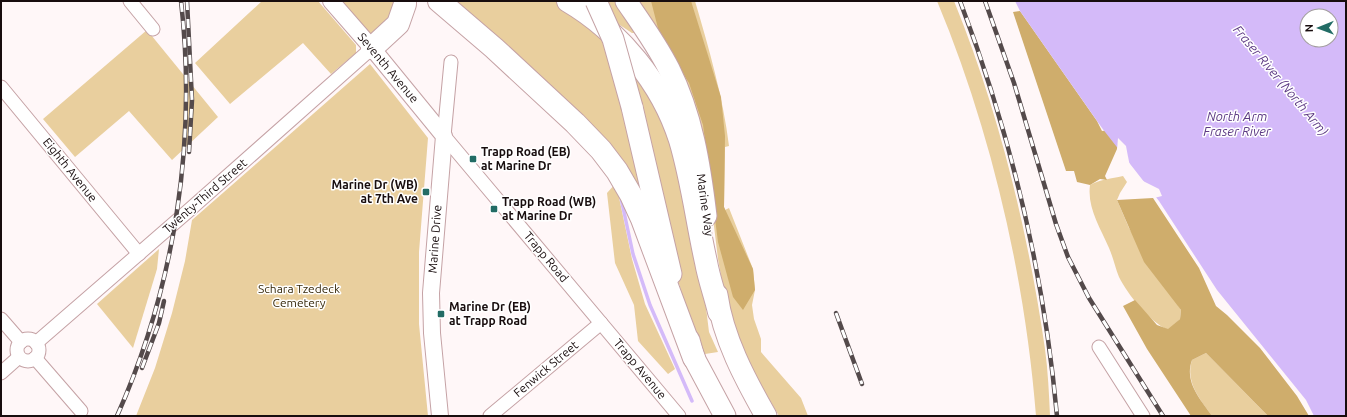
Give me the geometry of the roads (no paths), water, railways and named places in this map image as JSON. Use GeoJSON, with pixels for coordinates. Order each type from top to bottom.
{"type":"FeatureCollection","features":[{"type":"Feature","properties":{"kind":"highway"},"geometry":{"type":"LineString","coordinates":[[372,48],[398,24],[406,4],[405,1]]}},
{"type":"Feature","properties":{"kind":"highway"},"geometry":{"type":"LineString","coordinates":[[439,1],[494,48],[575,123],[601,150],[617,171],[631,194],[642,219],[694,358]]}},
{"type":"Feature","properties":{"kind":"highway"},"geometry":{"type":"LineString","coordinates":[[568,1],[598,21],[621,42],[658,92],[670,115],[684,157],[706,264],[719,312]]}},
{"type":"Feature","properties":{"kind":"main road"},"geometry":{"type":"LineString","coordinates":[[596,1],[613,39],[632,107],[677,299],[694,358],[725,416]]}},
{"type":"Feature","properties":{"kind":"main road","name":"Marine Way"},"geometry":{"type":"LineString","coordinates":[[626,1],[662,56],[686,111],[699,162],[719,312],[734,353],[766,416]]}},
{"type":"Feature","properties":{"kind":"street"},"geometry":{"type":"LineString","coordinates":[[130,1],[153,29]]}},
{"type":"Feature","properties":{"kind":"street","name":"Seventh Avenue"},"geometry":{"type":"LineString","coordinates":[[330,1],[372,48],[444,136]]}},
{"type":"Feature","properties":{"kind":"street","name":"Twenty-Third Street"},"geometry":{"type":"LineString","coordinates":[[36,343],[372,48]]}},
{"type":"Feature","properties":{"kind":"street","name":"Marine Drive"},"geometry":{"type":"LineString","coordinates":[[440,416],[432,333],[431,293],[451,62]]}},
{"type":"Feature","properties":{"kind":"street","name":"Eighth Avenue"},"geometry":{"type":"LineString","coordinates":[[1,87],[139,254]]}},
{"type":"Feature","properties":{"kind":"street","name":"Trapp Road"},"geometry":{"type":"LineString","coordinates":[[444,136],[601,323]]}},
{"type":"Feature","properties":{"kind":"street"},"geometry":{"type":"LineString","coordinates":[[1,319],[21,342]]}},
{"type":"Feature","properties":{"kind":"street","name":"Fenwick Street"},"geometry":{"type":"LineString","coordinates":[[490,416],[601,323]]}},
{"type":"Feature","properties":{"kind":"street","name":"Trapp Avenue"},"geometry":{"type":"LineString","coordinates":[[601,323],[679,416]]}},
{"type":"Feature","properties":{"kind":"street"},"geometry":{"type":"LineString","coordinates":[[30,339],[36,343],[39,349],[35,358],[25,361],[20,357],[17,351],[21,342],[30,339]]}},
{"type":"Feature","properties":{"kind":"street"},"geometry":{"type":"LineString","coordinates":[[1099,347],[1143,416]]}},
{"type":"Feature","properties":{"kind":"street"},"geometry":{"type":"LineString","coordinates":[[1,373],[20,357]]}},
{"type":"Feature","properties":{"kind":"street"},"geometry":{"type":"LineString","coordinates":[[35,358],[81,411]]}},
{"type":"Feature","properties":{"kind":"water","name":"North Arm Fraser River"},"geometry":{"type":"Polygon","coordinates":[[[1015,1],[1346,1],[1346,416],[1314,416],[1306,400],[1217,290],[1159,201],[1102,128],[1020,11],[1015,1]]]}},
{"type":"Feature","properties":{"kind":"waterway"},"geometry":{"type":"LineString","coordinates":[[621,198],[633,254],[650,305],[692,401]]}},
{"type":"Feature","properties":{"kind":"railway"},"geometry":{"type":"LineString","coordinates":[[117,416],[137,367],[154,316],[167,265],[177,213],[183,160],[186,107],[185,54],[181,1]]}},
{"type":"Feature","properties":{"kind":"railway"},"geometry":{"type":"LineString","coordinates":[[187,1],[192,100],[189,152]]}},
{"type":"Feature","properties":{"kind":"railway"},"geometry":{"type":"LineString","coordinates":[[960,1],[995,102],[1023,205],[1044,310],[1057,416]]}},
{"type":"Feature","properties":{"kind":"railway"},"geometry":{"type":"LineString","coordinates":[[985,1],[1014,83],[1056,224],[1068,257],[1089,298],[1163,416]]}},
{"type":"Feature","properties":{"kind":"railway"},"geometry":{"type":"LineString","coordinates":[[142,368],[159,323],[164,301]]}},
{"type":"Feature","properties":{"kind":"railway"},"geometry":{"type":"LineString","coordinates":[[836,313],[862,384]]}},
{"type":"Feature","properties":{"kind":"place","name":"Trapp Road (EB) at Marine Dr"},"geometry":{"type":"Point","coordinates":[473,159]}},
{"type":"Feature","properties":{"kind":"place","name":"Marine Dr (WB) at 7th Ave"},"geometry":{"type":"Point","coordinates":[426,192]}},
{"type":"Feature","properties":{"kind":"place","name":"Trapp Road (WB) at Marine Dr"},"geometry":{"type":"Point","coordinates":[494,209]}},
{"type":"Feature","properties":{"kind":"place","name":"Marine Dr (EB) at Trapp Road"},"geometry":{"type":"Point","coordinates":[441,314]}},
{"type":"Feature","properties":{"kind":"water label","name":"Fraser River (North Arm)"},"geometry":{"type":"Point","coordinates":[1281,80]}},
{"type":"Feature","properties":{"kind":"park label","name":"Schara Tzedeck Cemetery"},"geometry":{"type":"Point","coordinates":[299,296]}}]}
